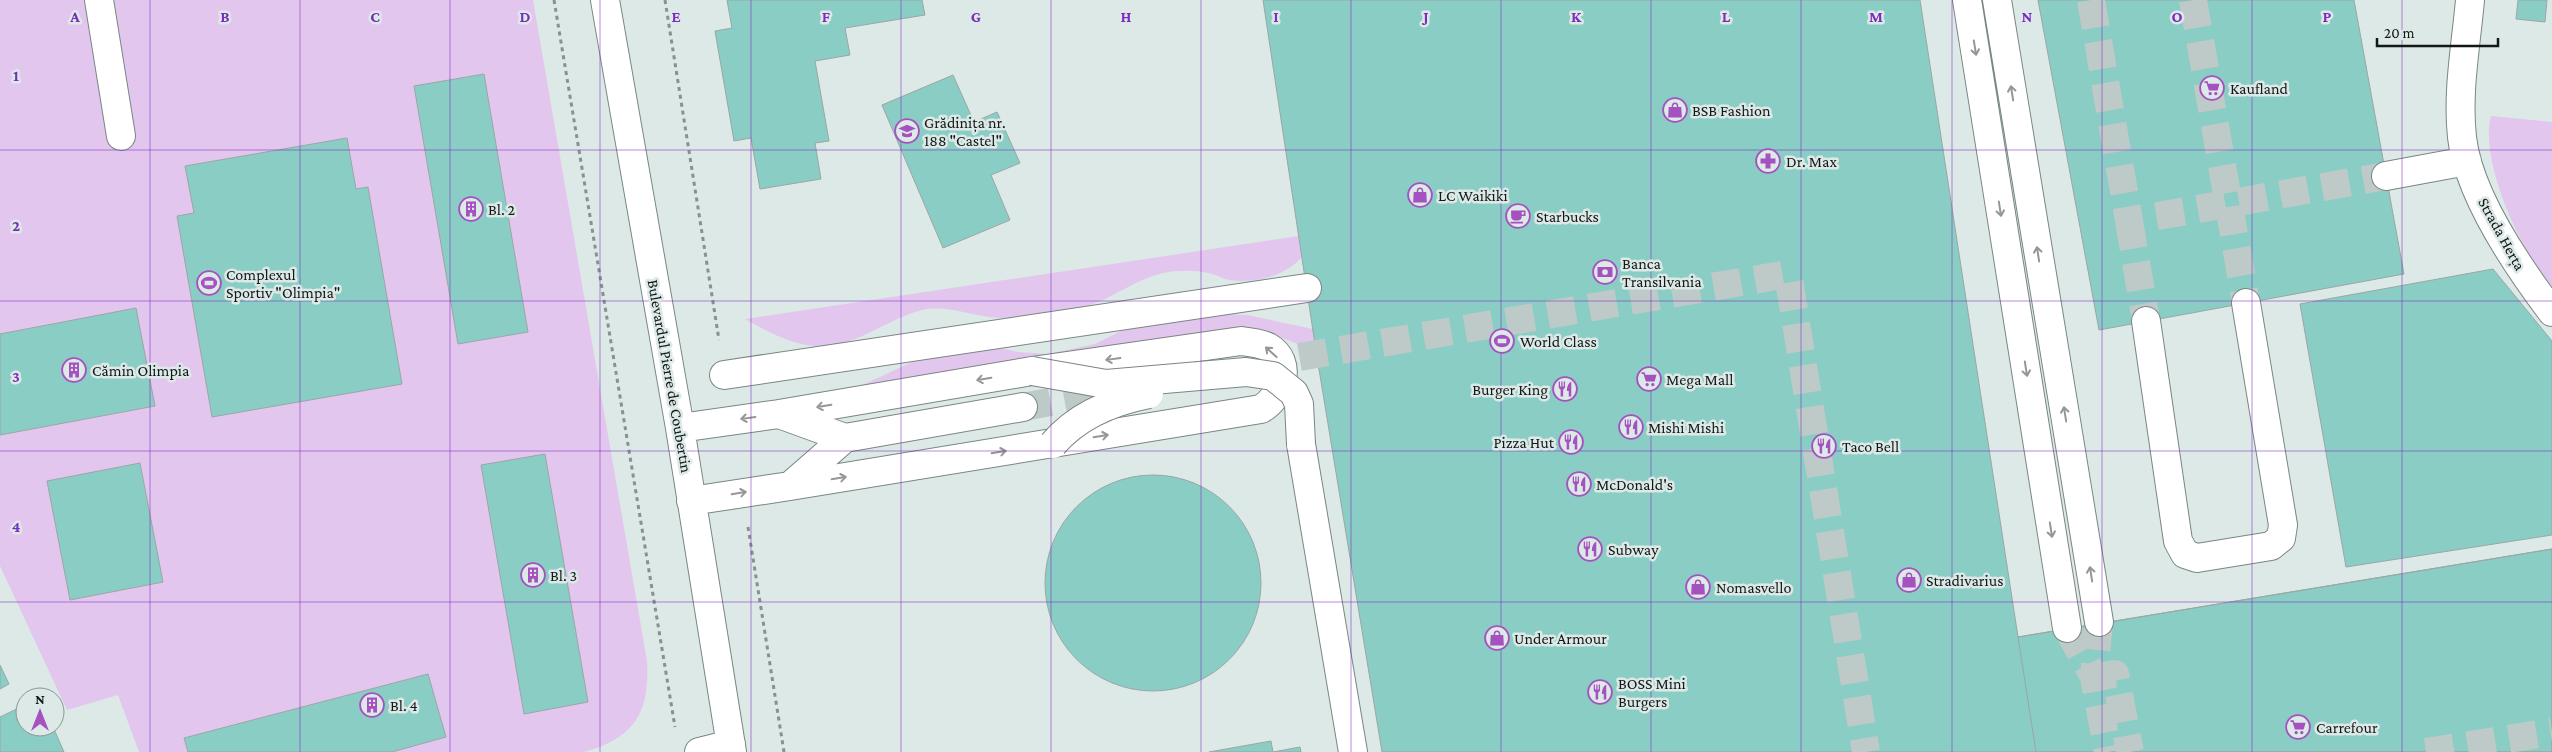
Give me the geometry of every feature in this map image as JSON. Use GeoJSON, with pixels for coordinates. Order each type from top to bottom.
{"type":"FeatureCollection","features":[{"type":"Feature","properties":{"kind":"street"},"geometry":{"type":"LineString","coordinates":[[99,0],[121,136]]}},
{"type":"Feature","properties":{"kind":"street","name":"Bulevardul Pierre de Coubertin"},"geometry":{"type":"LineString","coordinates":[[605,0],[680,428],[731,748]]}},
{"type":"Feature","properties":{"kind":"street"},"geometry":{"type":"LineString","coordinates":[[1967,0],[2067,628]]}},
{"type":"Feature","properties":{"kind":"street"},"geometry":{"type":"LineString","coordinates":[[1997,0],[2099,622]]}},
{"type":"Feature","properties":{"kind":"street","name":"Strada Herța"},"geometry":{"type":"LineString","coordinates":[[2470,0],[2461,121],[2462,140],[2468,161],[2489,214],[2532,285],[2552,312]]}},
{"type":"Feature","properties":{"kind":"street"},"geometry":{"type":"LineString","coordinates":[[2386,176],[2468,161]]}},
{"type":"Feature","properties":{"kind":"street"},"geometry":{"type":"LineString","coordinates":[[724,375],[1307,288]]}},
{"type":"Feature","properties":{"kind":"street"},"geometry":{"type":"LineString","coordinates":[[2146,321],[2178,541],[2185,554],[2197,558],[2271,546],[2281,538],[2284,525],[2246,303]]}},
{"type":"Feature","properties":{"kind":"street"},"geometry":{"type":"LineString","coordinates":[[680,428],[779,414],[1032,371],[1106,384],[1246,372],[1274,376],[1294,392],[1300,404],[1301,444],[1353,752]]}},
{"type":"Feature","properties":{"kind":"street"},"geometry":{"type":"LineString","coordinates":[[691,501],[1261,409],[1271,403],[1283,382]]}},
{"type":"Feature","properties":{"kind":"street"},"geometry":{"type":"LineString","coordinates":[[1053,444],[1067,428],[1114,403],[1130,398],[1150,394],[1240,386],[1252,387],[1274,394],[1291,415],[1301,444]]}},
{"type":"Feature","properties":{"kind":"street"},"geometry":{"type":"LineString","coordinates":[[779,414],[845,438],[1023,407]]}},
{"type":"Feature","properties":{"kind":"street"},"geometry":{"type":"LineString","coordinates":[[790,486],[845,438]]}},
{"type":"Feature","properties":{"kind":"street"},"geometry":{"type":"LineString","coordinates":[[700,752],[731,748]]}},
{"type":"Feature","properties":{"kind":"path"},"geometry":{"type":"LineString","coordinates":[[554,0],[676,733]]}},
{"type":"Feature","properties":{"kind":"shaded area","name":"Complexul Sportiv \"Olimpia\""},"geometry":{"type":"Polygon","coordinates":[[[0,0],[533,0],[647,661],[646,695],[642,709],[627,731],[616,739],[584,752],[139,752],[118,695],[67,710],[65,706],[65,687],[56,687],[0,566],[0,0]]]}},
{"type":"Feature","properties":{"kind":"shaded area"},"geometry":{"type":"Polygon","coordinates":[[[2491,116],[2552,122],[2552,286],[2528,252],[2505,206],[2491,157],[2489,135],[2491,116]]]}},
{"type":"Feature","properties":{"kind":"shaded area"},"geometry":{"type":"Polygon","coordinates":[[[1299,236],[1302,257],[1279,274],[1269,277],[1240,281],[1197,271],[1168,272],[1147,278],[1087,306],[1025,318],[984,316],[932,308],[912,313],[858,338],[830,346],[796,343],[745,319],[1299,236]]]}},
{"type":"Feature","properties":{"kind":"shaded area"},"geometry":{"type":"Polygon","coordinates":[[[1209,313],[1247,315],[1313,329],[1316,351],[1256,328],[1118,347],[841,395],[925,356],[991,346],[1018,352],[1048,354],[1095,344],[1135,324],[1209,313]]]}},
{"type":"Feature","properties":{"kind":"building"},"geometry":{"type":"Polygon","coordinates":[[[727,0],[922,0],[925,15],[845,28],[850,55],[815,61],[829,141],[815,143],[821,179],[760,189],[751,138],[734,141],[715,31],[732,28],[727,0]]]}},
{"type":"Feature","properties":{"kind":"building","name":"Mega Mall"},"geometry":{"type":"Polygon","coordinates":[[[1263,0],[1920,0],[2018,637],[2552,549],[2552,752],[1382,752],[1316,351],[1263,0]]]}},
{"type":"Feature","properties":{"kind":"building","name":"Kaufland"},"geometry":{"type":"Polygon","coordinates":[[[2038,0],[2354,0],[2404,274],[2099,330],[2038,0]]]}},
{"type":"Feature","properties":{"kind":"building"},"geometry":{"type":"Polygon","coordinates":[[[2518,0],[2547,0],[2545,22],[2516,19],[2518,0]]]}},
{"type":"Feature","properties":{"kind":"building","name":"Bl. 2"},"geometry":{"type":"Polygon","coordinates":[[[484,74],[528,332],[458,344],[414,86],[484,74]]]}},
{"type":"Feature","properties":{"kind":"building"},"geometry":{"type":"Polygon","coordinates":[[[953,75],[974,122],[997,112],[1020,163],[991,175],[1010,220],[943,248],[882,105],[953,75]]]}},
{"type":"Feature","properties":{"kind":"building"},"geometry":{"type":"Polygon","coordinates":[[[347,138],[356,189],[368,187],[402,384],[212,417],[177,216],[194,213],[185,166],[347,138]]]}},
{"type":"Feature","properties":{"kind":"building"},"geometry":{"type":"Polygon","coordinates":[[[2493,269],[2552,341],[2552,535],[2346,567],[2300,304],[2493,269]]]}},
{"type":"Feature","properties":{"kind":"building","name":"Cămin Olimpia"},"geometry":{"type":"Polygon","coordinates":[[[136,308],[155,406],[0,435],[0,334],[136,308]]]}},
{"type":"Feature","properties":{"kind":"building","name":"Bl. 3"},"geometry":{"type":"Polygon","coordinates":[[[545,454],[588,702],[524,714],[481,465],[545,454]]]}},
{"type":"Feature","properties":{"kind":"building"},"geometry":{"type":"Polygon","coordinates":[[[140,463],[163,582],[70,600],[47,481],[140,463]]]}},
{"type":"Feature","properties":{"kind":"building"},"geometry":{"type":"Polygon","coordinates":[[[1164,475],[1194,483],[1204,488],[1222,499],[1237,514],[1253,542],[1261,572],[1261,594],[1253,624],[1237,652],[1222,667],[1194,683],[1174,689],[1142,691],[1112,683],[1102,678],[1084,667],[1069,652],[1053,624],[1047,604],[1045,572],[1053,542],[1058,532],[1069,514],[1084,499],[1112,483],[1132,477],[1164,475]]]}},
{"type":"Feature","properties":{"kind":"building"},"geometry":{"type":"Polygon","coordinates":[[[2552,549],[2552,752],[2036,752],[2018,637],[2552,549]]]}},
{"type":"Feature","properties":{"kind":"building"},"geometry":{"type":"Polygon","coordinates":[[[0,665],[9,684],[0,689],[0,665]]]}},
{"type":"Feature","properties":{"kind":"building","name":"Bl. 4"},"geometry":{"type":"Polygon","coordinates":[[[428,674],[446,737],[392,752],[188,752],[184,738],[428,674]]]}},
{"type":"Feature","properties":{"kind":"building"},"geometry":{"type":"Polygon","coordinates":[[[15,710],[15,737],[57,737],[64,752],[0,752],[0,717],[15,710]]]}},
{"type":"Feature","properties":{"kind":"building"},"geometry":{"type":"Polygon","coordinates":[[[1271,741],[1273,752],[1209,752],[1271,741]]]}},
{"type":"Feature","properties":{"kind":"building"},"geometry":{"type":"Polygon","coordinates":[[[1300,747],[1301,752],[1273,752],[1300,747]]]}},
{"type":"Feature","properties":{"kind":"tunnel"},"geometry":{"type":"LineString","coordinates":[[2091,0],[2129,221],[2386,176]]}},
{"type":"Feature","properties":{"kind":"tunnel"},"geometry":{"type":"LineString","coordinates":[[2193,0],[2246,303]]}},
{"type":"Feature","properties":{"kind":"tunnel"},"geometry":{"type":"LineString","coordinates":[[2129,221],[2146,321]]}},
{"type":"Feature","properties":{"kind":"tunnel"},"geometry":{"type":"LineString","coordinates":[[1258,364],[1788,274],[1866,752]]}},
{"type":"Feature","properties":{"kind":"tunnel"},"geometry":{"type":"LineString","coordinates":[[1023,407],[1125,388]]}},
{"type":"Feature","properties":{"kind":"tunnel"},"geometry":{"type":"LineString","coordinates":[[2099,622],[2094,677],[2108,752]]}},
{"type":"Feature","properties":{"kind":"tunnel"},"geometry":{"type":"LineString","coordinates":[[2067,628],[2094,677]]}},
{"type":"Feature","properties":{"kind":"tunnel"},"geometry":{"type":"LineString","coordinates":[[2094,677],[2115,674],[2130,752]]}},
{"type":"Feature","properties":{"kind":"tunnel"},"geometry":{"type":"LineString","coordinates":[[2426,752],[2552,732]]}},
{"type":"Feature","properties":{"kind":"place","name":"Kaufland"},"geometry":{"type":"Point","coordinates":[2212,88]}},
{"type":"Feature","properties":{"kind":"place","name":"BSB Fashion"},"geometry":{"type":"Point","coordinates":[1675,110]}},
{"type":"Feature","properties":{"kind":"place","name":"Grădinița nr. 188 \"Castel\""},"geometry":{"type":"Point","coordinates":[907,131]}},
{"type":"Feature","properties":{"kind":"place","name":"Dr. Max"},"geometry":{"type":"Point","coordinates":[1768,161]}},
{"type":"Feature","properties":{"kind":"place","name":"LC Waikiki"},"geometry":{"type":"Point","coordinates":[1420,195]}},
{"type":"Feature","properties":{"kind":"place","name":"Bl. 2"},"geometry":{"type":"Point","coordinates":[471,209]}},
{"type":"Feature","properties":{"kind":"place","name":"Starbucks"},"geometry":{"type":"Point","coordinates":[1518,216]}},
{"type":"Feature","properties":{"kind":"place","name":"Banca Transilvania"},"geometry":{"type":"Point","coordinates":[1605,272]}},
{"type":"Feature","properties":{"kind":"place","name":"Complexul Sportiv \"Olimpia\""},"geometry":{"type":"Point","coordinates":[209,283]}},
{"type":"Feature","properties":{"kind":"place","name":"World Class"},"geometry":{"type":"Point","coordinates":[1502,341]}},
{"type":"Feature","properties":{"kind":"place","name":"Cămin Olimpia"},"geometry":{"type":"Point","coordinates":[74,370]}},
{"type":"Feature","properties":{"kind":"place","name":"Mega Mall"},"geometry":{"type":"Point","coordinates":[1649,379]}},
{"type":"Feature","properties":{"kind":"place","name":"Burger King"},"geometry":{"type":"Point","coordinates":[1565,389]}},
{"type":"Feature","properties":{"kind":"place","name":"Mishi Mishi"},"geometry":{"type":"Point","coordinates":[1631,427]}},
{"type":"Feature","properties":{"kind":"place","name":"Pizza Hut"},"geometry":{"type":"Point","coordinates":[1571,442]}},
{"type":"Feature","properties":{"kind":"place","name":"Taco Bell"},"geometry":{"type":"Point","coordinates":[1824,446]}},
{"type":"Feature","properties":{"kind":"place","name":"McDonald's"},"geometry":{"type":"Point","coordinates":[1579,484]}},
{"type":"Feature","properties":{"kind":"place","name":"Subway"},"geometry":{"type":"Point","coordinates":[1590,549]}},
{"type":"Feature","properties":{"kind":"place","name":"Bl. 3"},"geometry":{"type":"Point","coordinates":[533,575]}},
{"type":"Feature","properties":{"kind":"place","name":"Stradivarius"},"geometry":{"type":"Point","coordinates":[1909,580]}},
{"type":"Feature","properties":{"kind":"place","name":"Nomasvello"},"geometry":{"type":"Point","coordinates":[1698,587]}},
{"type":"Feature","properties":{"kind":"place","name":"Under Armour"},"geometry":{"type":"Point","coordinates":[1497,638]}},
{"type":"Feature","properties":{"kind":"place","name":"BOSS Mini Burgers"},"geometry":{"type":"Point","coordinates":[1600,692]}},
{"type":"Feature","properties":{"kind":"place","name":"Bl. 4"},"geometry":{"type":"Point","coordinates":[372,705]}},
{"type":"Feature","properties":{"kind":"place","name":"Carrefour"},"geometry":{"type":"Point","coordinates":[2298,727]}}]}
